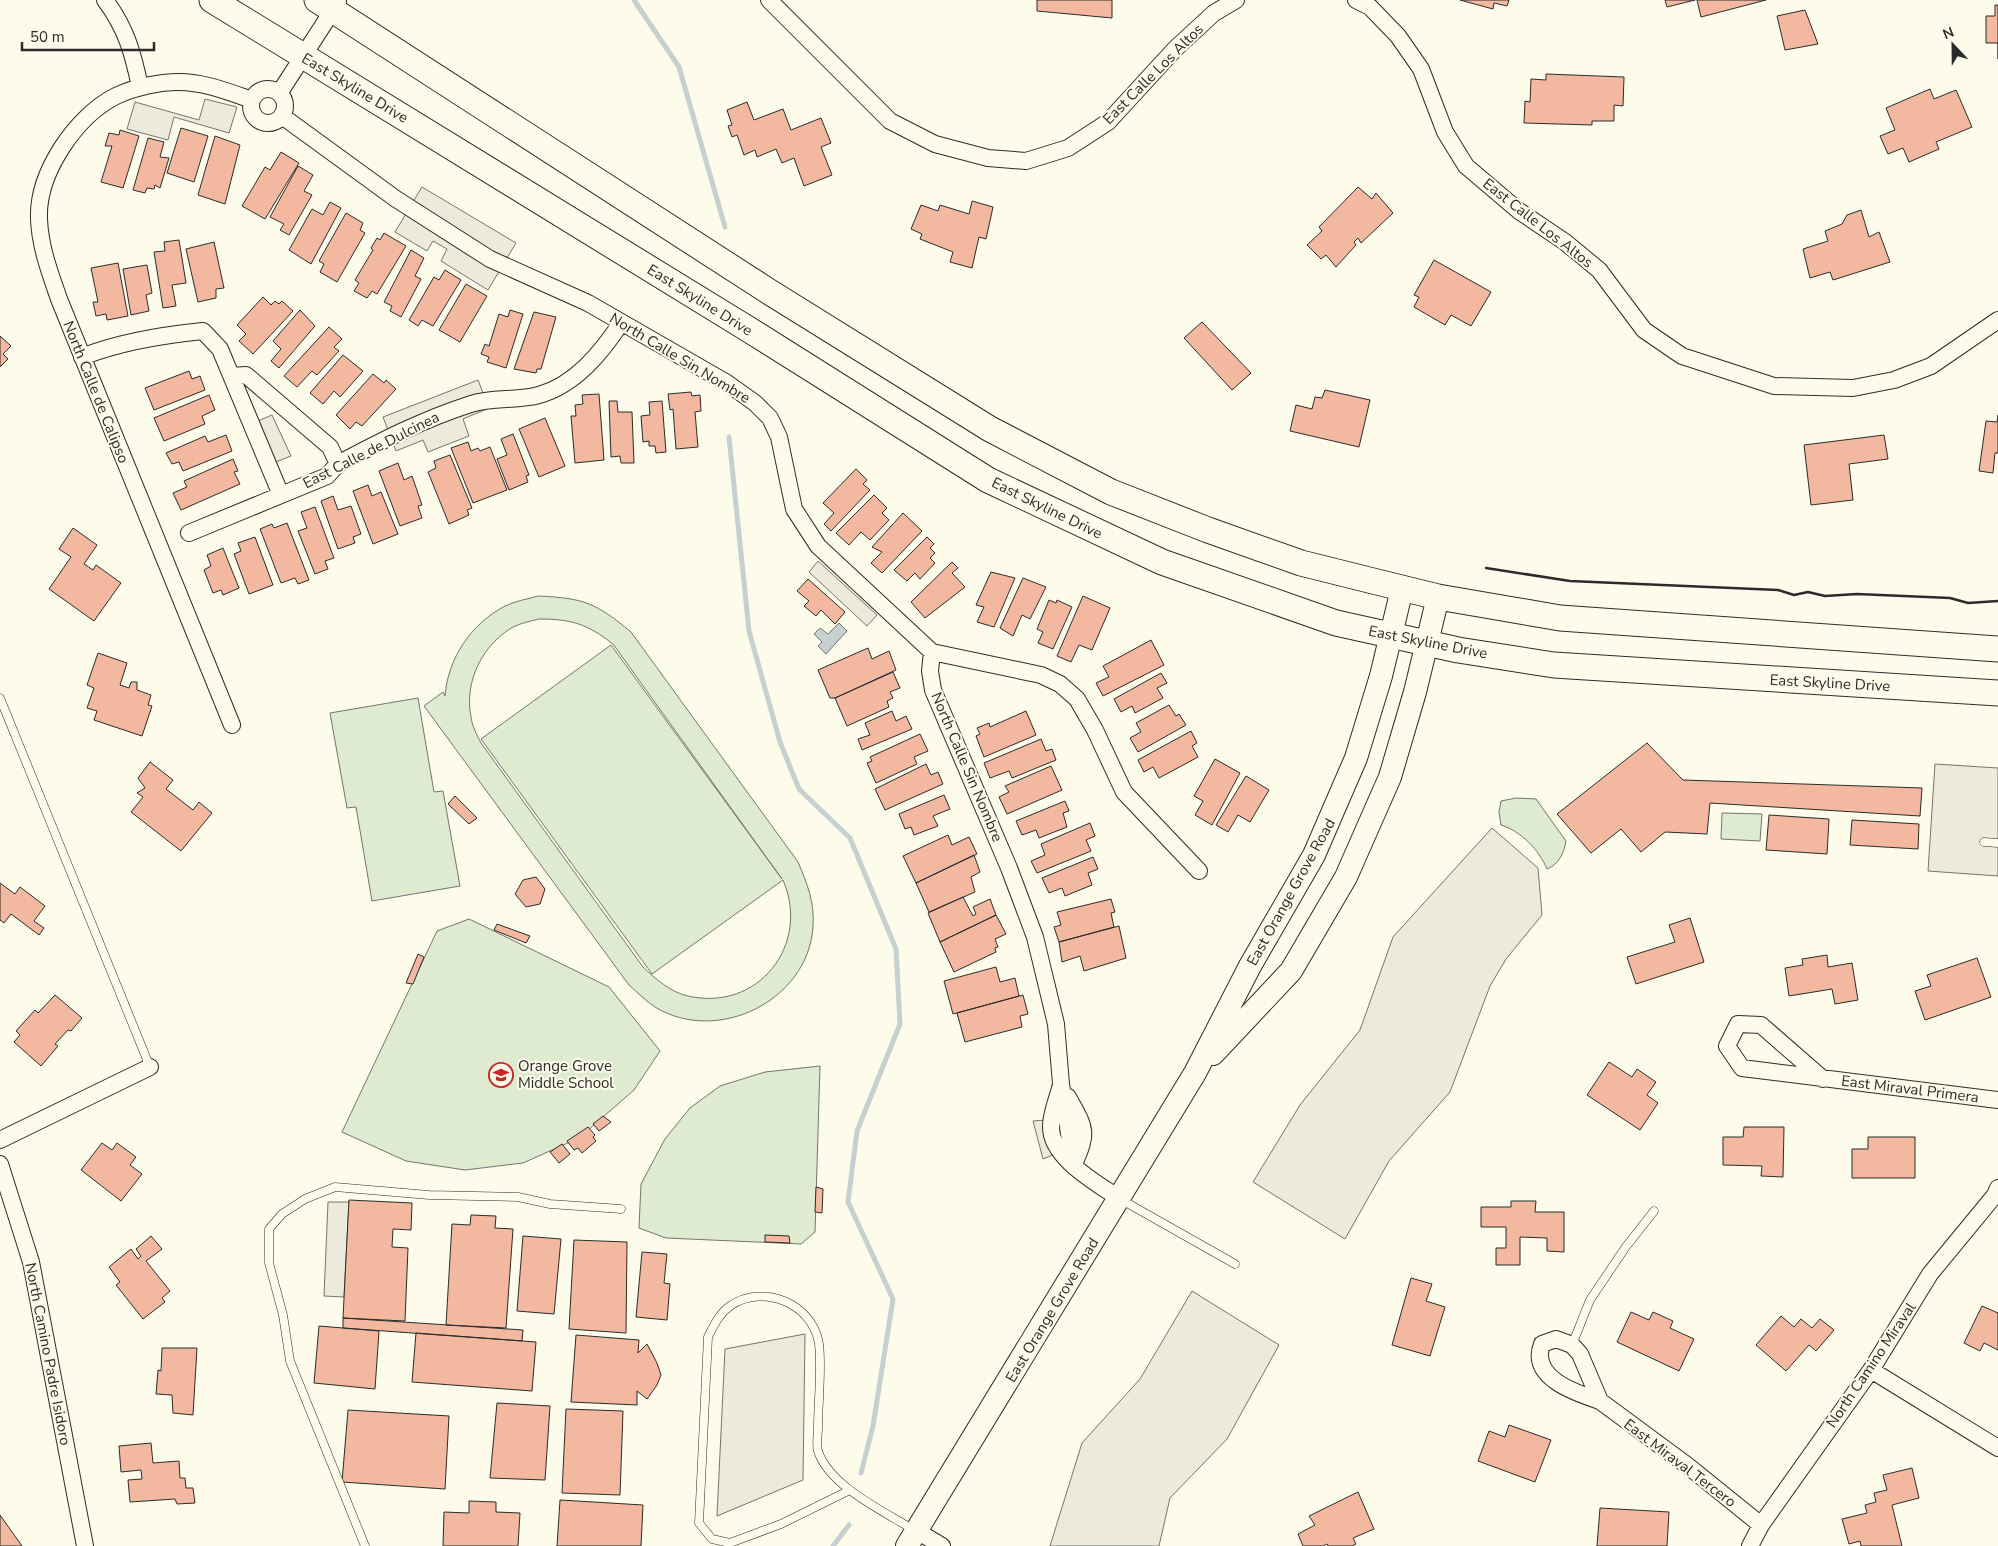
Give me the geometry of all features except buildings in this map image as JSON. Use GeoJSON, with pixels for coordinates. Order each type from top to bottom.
{"type":"FeatureCollection","features":[{"type":"Feature","properties":{"kind":"main road","name":"East Skyline Drive"},"geometry":{"type":"LineString","coordinates":[[212,0],[748,329],[988,480],[1162,562],[1336,623],[1427,644],[1554,665],[1998,693]]}},
{"type":"Feature","properties":{"kind":"main road"},"geometry":{"type":"LineString","coordinates":[[330,3],[784,301],[990,429],[1111,492],[1208,530],[1301,563],[1438,597],[1560,618],[1998,649]]}},
{"type":"Feature","properties":{"kind":"main road","name":"East Orange Grove Road"},"geometry":{"type":"LineString","coordinates":[[912,1539],[1195,1074],[1250,966],[1314,855],[1356,758],[1391,637],[1402,588]]}},
{"type":"Feature","properties":{"kind":"main road","name":"East Orange Grove Road"},"geometry":{"type":"LineString","coordinates":[[1195,1074],[1291,971],[1346,878],[1390,777],[1438,597]]}},
{"type":"Feature","properties":{"kind":"street"},"geometry":{"type":"LineString","coordinates":[[105,0],[120,20],[134,59],[140,87],[179,82],[206,86],[252,100]]}},
{"type":"Feature","properties":{"kind":"street","name":"East Calle Los Altos"},"geometry":{"type":"LineString","coordinates":[[769,0],[890,121],[934,144],[988,158],[1026,161],[1068,148],[1108,122],[1182,43],[1214,13],[1236,0]]}},
{"type":"Feature","properties":{"kind":"street","name":"East Calle Los Altos"},"geometry":{"type":"LineString","coordinates":[[1356,0],[1370,7],[1398,36],[1421,69],[1445,132],[1466,166],[1519,211],[1565,242],[1599,270],[1644,330],[1682,356],[1774,386],[1853,388],[1894,380],[1931,366],[1998,320]]}},
{"type":"Feature","properties":{"kind":"street"},"geometry":{"type":"LineString","coordinates":[[280,92],[303,56],[330,3]]}},
{"type":"Feature","properties":{"kind":"street","name":"North Calle de Calipso"},"geometry":{"type":"LineString","coordinates":[[140,87],[115,97],[87,118],[56,157],[41,190],[39,218],[42,250],[59,300],[232,725]]}},
{"type":"Feature","properties":{"kind":"street"},"geometry":{"type":"LineString","coordinates":[[264,89],[280,92],[285,101],[282,116],[274,122],[258,120],[252,111],[252,100],[255,95],[264,89]]}},
{"type":"Feature","properties":{"kind":"street","name":"North Calle Sin Nombre"},"geometry":{"type":"LineString","coordinates":[[282,116],[396,200],[490,259],[588,302],[621,323],[727,383],[755,403],[770,418],[779,437],[794,509],[818,546],[932,652],[930,671],[934,690],[1009,868],[1035,937],[1056,1024],[1061,1084],[1050,1125],[1052,1134],[1064,1157],[1081,1172],[1120,1199]]}},
{"type":"Feature","properties":{"kind":"street","name":"East Calle de Dulcinea"},"geometry":{"type":"LineString","coordinates":[[189,533],[327,476],[338,464],[435,416],[474,403],[539,395],[563,384],[584,369],[607,344],[621,323]]}},
{"type":"Feature","properties":{"kind":"street"},"geometry":{"type":"LineString","coordinates":[[82,357],[99,350],[183,333],[203,331],[220,348],[281,495]]}},
{"type":"Feature","properties":{"kind":"street"},"geometry":{"type":"LineString","coordinates":[[232,376],[246,375],[330,447],[338,464]]}},
{"type":"Feature","properties":{"kind":"street"},"geometry":{"type":"LineString","coordinates":[[932,652],[1041,675],[1060,684],[1077,699],[1095,730],[1124,792],[1199,872]]}},
{"type":"Feature","properties":{"kind":"street","name":"East Miraval Primera"},"geometry":{"type":"LineString","coordinates":[[1823,1079],[1761,1025],[1738,1024],[1727,1046],[1742,1068],[1823,1079],[1998,1100]]}},
{"type":"Feature","properties":{"kind":"street"},"geometry":{"type":"LineString","coordinates":[[0,1140],[150,1067]]}},
{"type":"Feature","properties":{"kind":"street","name":"North Calle Sin Nombre"},"geometry":{"type":"LineString","coordinates":[[1061,1084],[1083,1127],[1084,1140],[1074,1164]]}},
{"type":"Feature","properties":{"kind":"street","name":"North Camino Padre Isidoro"},"geometry":{"type":"LineString","coordinates":[[0,1164],[31,1262],[85,1546]]}},
{"type":"Feature","properties":{"kind":"street","name":"North Camino Miraval"},"geometry":{"type":"LineString","coordinates":[[1750,1546],[1761,1525],[1871,1370],[1930,1274],[1995,1195],[1998,1188]]}},
{"type":"Feature","properties":{"kind":"street","name":"East Miraval Tercero"},"geometry":{"type":"LineString","coordinates":[[1572,1345],[1556,1339],[1542,1344],[1539,1353],[1543,1369],[1555,1381],[1576,1393],[1600,1401],[1688,1466],[1761,1525]]}},
{"type":"Feature","properties":{"kind":"street"},"geometry":{"type":"LineString","coordinates":[[1572,1345],[1585,1364],[1600,1401]]}},
{"type":"Feature","properties":{"kind":"street"},"geometry":{"type":"LineString","coordinates":[[1871,1370],[1998,1448]]}},
{"type":"Feature","properties":{"kind":"street"},"geometry":{"type":"LineString","coordinates":[[912,1539],[942,1546]]}},
{"type":"Feature","properties":{"kind":"lane"},"geometry":{"type":"LineString","coordinates":[[0,698],[150,1067]]}},
{"type":"Feature","properties":{"kind":"lane"},"geometry":{"type":"LineString","coordinates":[[1984,842],[1998,843]]}},
{"type":"Feature","properties":{"kind":"lane"},"geometry":{"type":"LineString","coordinates":[[365,1546],[290,1361],[283,1315],[269,1263],[269,1229],[282,1214],[305,1199],[335,1187],[429,1195],[518,1197],[550,1204],[620,1209]]}},
{"type":"Feature","properties":{"kind":"lane"},"geometry":{"type":"LineString","coordinates":[[1120,1199],[1236,1264]]}},
{"type":"Feature","properties":{"kind":"lane"},"geometry":{"type":"LineString","coordinates":[[1572,1345],[1590,1300],[1625,1248],[1654,1211]]}},
{"type":"Feature","properties":{"kind":"lane"},"geometry":{"type":"LineString","coordinates":[[850,1490],[781,1524],[730,1543],[712,1539],[699,1523],[708,1337],[716,1320],[730,1306],[748,1298],[767,1296],[785,1301],[801,1311],[813,1326],[819,1344],[818,1450],[829,1470],[850,1490],[912,1539]]}},
{"type":"Feature","properties":{"kind":"green space"},"geometry":{"type":"Polygon","coordinates":[[[538,596],[567,598],[589,604],[608,614],[631,632],[798,862],[812,901],[813,910],[813,927],[807,953],[795,976],[777,995],[755,1009],[731,1018],[705,1021],[679,1018],[655,1007],[629,985],[424,706],[443,692],[445,696],[447,682],[456,656],[472,632],[482,622],[505,606],[538,596]],[[539,619],[513,627],[502,635],[484,654],[478,666],[470,691],[470,704],[472,724],[481,743],[643,967],[653,976],[664,985],[681,994],[713,998],[736,994],[756,983],[772,968],[784,949],[790,928],[790,904],[783,880],[652,974],[481,739],[611,645],[782,879],[613,644],[579,624],[561,620],[539,619]]]}},
{"type":"Feature","properties":{"kind":"green space"},"geometry":{"type":"Polygon","coordinates":[[[418,698],[434,792],[443,791],[460,886],[372,901],[356,807],[347,808],[330,713],[418,698]]]}},
{"type":"Feature","properties":{"kind":"green space"},"geometry":{"type":"Polygon","coordinates":[[[1516,798],[1536,799],[1566,841],[1560,858],[1547,869],[1544,862],[1528,842],[1516,832],[1501,825],[1499,812],[1501,801],[1516,798]]]}},
{"type":"Feature","properties":{"kind":"green space"},"geometry":{"type":"Polygon","coordinates":[[[1722,813],[1762,814],[1760,841],[1721,839],[1722,813]]]}},
{"type":"Feature","properties":{"kind":"green space"},"geometry":{"type":"Polygon","coordinates":[[[469,919],[609,987],[660,1051],[634,1090],[579,1138],[523,1163],[465,1170],[406,1161],[342,1132],[437,931],[469,919]]]}},
{"type":"Feature","properties":{"kind":"green space"},"geometry":{"type":"Polygon","coordinates":[[[820,1066],[815,1232],[801,1244],[666,1238],[639,1228],[641,1184],[665,1139],[690,1108],[720,1086],[765,1072],[820,1066]]]}},
{"type":"Feature","properties":{"kind":"shaded area"},"geometry":{"type":"Polygon","coordinates":[[[205,99],[237,107],[229,133],[174,117],[168,140],[127,129],[135,102],[199,120],[205,99]]]}},
{"type":"Feature","properties":{"kind":"shaded area"},"geometry":{"type":"Polygon","coordinates":[[[422,187],[516,243],[488,290],[441,261],[447,249],[433,241],[427,251],[395,232],[422,187]]]}},
{"type":"Feature","properties":{"kind":"shaded area"},"geometry":{"type":"Polygon","coordinates":[[[478,380],[489,408],[463,419],[469,436],[428,452],[423,440],[396,451],[383,417],[478,380]]]}},
{"type":"Feature","properties":{"kind":"shaded area"},"geometry":{"type":"Polygon","coordinates":[[[272,415],[291,456],[263,467],[246,426],[272,415]]]}},
{"type":"Feature","properties":{"kind":"shaded area"},"geometry":{"type":"Polygon","coordinates":[[[818,561],[877,615],[867,626],[809,572],[818,561]]]}},
{"type":"Feature","properties":{"kind":"shaded area"},"geometry":{"type":"Polygon","coordinates":[[[839,623],[847,631],[826,654],[818,646],[822,642],[814,634],[820,628],[828,634],[839,623]]]}},
{"type":"Feature","properties":{"kind":"shaded area"},"geometry":{"type":"Polygon","coordinates":[[[1935,764],[1998,768],[1998,876],[1928,871],[1935,764]]]}},
{"type":"Feature","properties":{"kind":"shaded area"},"geometry":{"type":"Polygon","coordinates":[[[1492,828],[1538,868],[1542,915],[1506,959],[1490,986],[1450,1092],[1389,1161],[1345,1239],[1253,1182],[1300,1105],[1360,1030],[1393,937],[1492,828]]]}},
{"type":"Feature","properties":{"kind":"shaded area"},"geometry":{"type":"Polygon","coordinates":[[[1046,1120],[1057,1153],[1043,1159],[1033,1121],[1046,1120]]]}},
{"type":"Feature","properties":{"kind":"shaded area"},"geometry":{"type":"Polygon","coordinates":[[[328,1202],[349,1202],[344,1297],[324,1296],[328,1202]]]}},
{"type":"Feature","properties":{"kind":"shaded area"},"geometry":{"type":"Polygon","coordinates":[[[1192,1291],[1279,1345],[1227,1439],[1170,1498],[1159,1546],[1050,1546],[1082,1443],[1140,1379],[1192,1291]]]}},
{"type":"Feature","properties":{"kind":"shaded area"},"geometry":{"type":"Polygon","coordinates":[[[805,1334],[803,1480],[717,1516],[725,1349],[805,1334]]]}},
{"type":"Feature","properties":{"kind":"waterway"},"geometry":{"type":"LineString","coordinates":[[634,0],[679,67],[725,227]]}},
{"type":"Feature","properties":{"kind":"waterway"},"geometry":{"type":"LineString","coordinates":[[729,437],[749,631],[780,742],[799,789],[850,838],[896,949],[900,1024],[857,1131],[848,1202],[893,1299],[873,1426],[861,1473]]}},
{"type":"Feature","properties":{"kind":"waterway"},"geometry":{"type":"LineString","coordinates":[[833,1546],[849,1525]]}},
{"type":"Feature","properties":{"kind":"wall"},"geometry":{"type":"LineString","coordinates":[[1486,568],[1570,581],[1778,590],[1794,595],[1808,592],[1825,596],[1857,594],[1950,598],[1968,603],[1998,601]]}},
{"type":"Feature","properties":{"kind":"place","name":"Orange Grove Middle School"},"geometry":{"type":"Point","coordinates":[501,1075]}}]}
